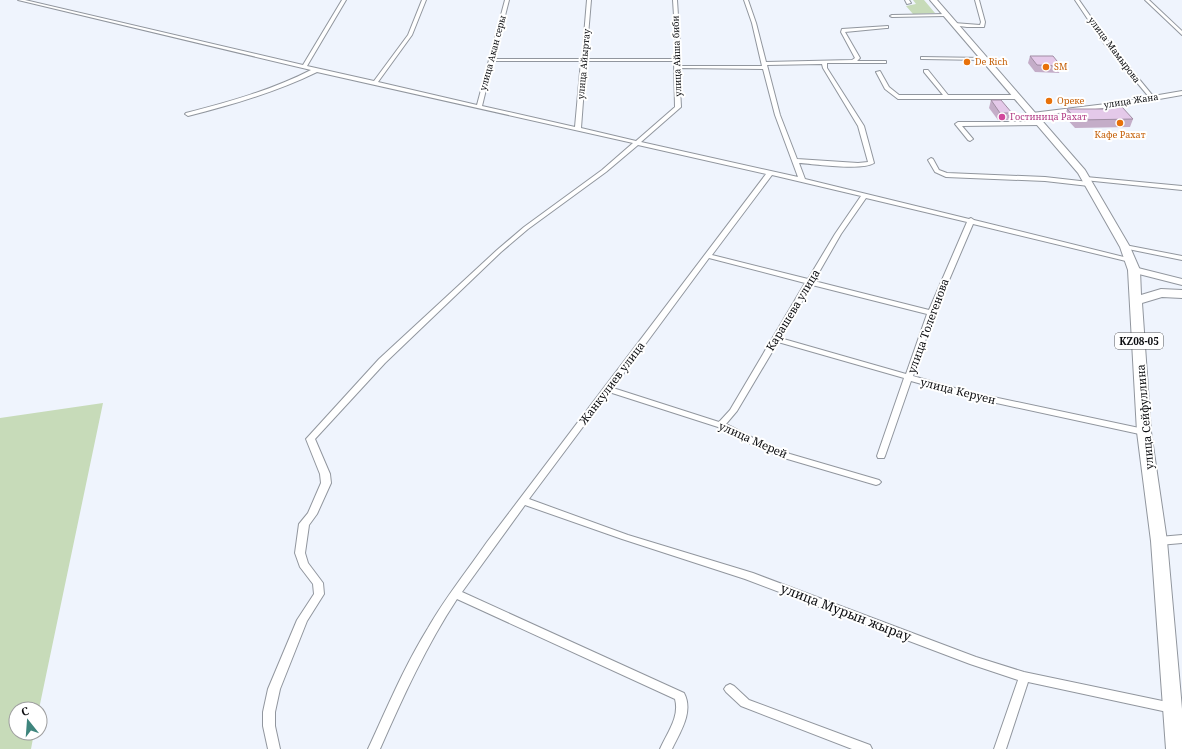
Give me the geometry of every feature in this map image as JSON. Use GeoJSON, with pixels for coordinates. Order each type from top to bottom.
{"type":"FeatureCollection","features":[{"type":"Feature","properties":{"kind":"main road","name":"улица Сейфуллина"},"geometry":{"type":"LineString","coordinates":[[933,0],[1088,182],[1126,246],[1132,265],[1136,301],[1144,432],[1159,541],[1176,749]]}},
{"type":"Feature","properties":{"kind":"main road"},"geometry":{"type":"LineString","coordinates":[[1136,301],[1161,293],[1182,294]]}},
{"type":"Feature","properties":{"kind":"street"},"geometry":{"type":"LineString","coordinates":[[20,0],[316,70],[578,128],[971,220],[1132,265],[1182,282]]}},
{"type":"Feature","properties":{"kind":"street"},"geometry":{"type":"LineString","coordinates":[[304,67],[344,0]]}},
{"type":"Feature","properties":{"kind":"street"},"geometry":{"type":"LineString","coordinates":[[375,83],[410,35],[424,0]]}},
{"type":"Feature","properties":{"kind":"street","name":"улица Акан серы"},"geometry":{"type":"LineString","coordinates":[[479,106],[507,0]]}},
{"type":"Feature","properties":{"kind":"street","name":"улица Айыртау"},"geometry":{"type":"LineString","coordinates":[[578,128],[590,0]]}},
{"type":"Feature","properties":{"kind":"street","name":"улица Айша биби"},"geometry":{"type":"LineString","coordinates":[[274,749],[269,726],[269,712],[274,689],[302,620],[319,594],[318,583],[304,564],[300,553],[304,524],[312,514],[326,482],[325,474],[310,439],[387,356],[499,251],[526,228],[604,171],[678,107],[676,60],[678,47],[675,0]]}},
{"type":"Feature","properties":{"kind":"street"},"geometry":{"type":"LineString","coordinates":[[746,0],[759,36],[778,118],[802,180]]}},
{"type":"Feature","properties":{"kind":"street"},"geometry":{"type":"LineString","coordinates":[[892,16],[950,20],[982,26],[983,22],[977,0]]}},
{"type":"Feature","properties":{"kind":"street","name":"улица Мамырова"},"geometry":{"type":"LineString","coordinates":[[1077,0],[1105,42],[1152,98]]}},
{"type":"Feature","properties":{"kind":"street"},"geometry":{"type":"LineString","coordinates":[[1147,0],[1182,34]]}},
{"type":"Feature","properties":{"kind":"street"},"geometry":{"type":"LineString","coordinates":[[851,62],[858,58],[843,32],[844,30],[886,27]]}},
{"type":"Feature","properties":{"kind":"street"},"geometry":{"type":"LineString","coordinates":[[923,58],[984,59]]}},
{"type":"Feature","properties":{"kind":"street"},"geometry":{"type":"LineString","coordinates":[[491,60],[676,60]]}},
{"type":"Feature","properties":{"kind":"street"},"geometry":{"type":"LineString","coordinates":[[677,67],[884,62]]}},
{"type":"Feature","properties":{"kind":"street"},"geometry":{"type":"LineString","coordinates":[[794,161],[858,165],[871,163],[861,126],[840,95],[825,68],[824,63]]}},
{"type":"Feature","properties":{"kind":"street"},"geometry":{"type":"LineString","coordinates":[[188,114],[236,102],[300,78],[316,70]]}},
{"type":"Feature","properties":{"kind":"street"},"geometry":{"type":"LineString","coordinates":[[926,70],[947,97]]}},
{"type":"Feature","properties":{"kind":"street"},"geometry":{"type":"LineString","coordinates":[[878,72],[887,88],[898,97],[1017,97]]}},
{"type":"Feature","properties":{"kind":"street"},"geometry":{"type":"LineString","coordinates":[[399,88],[404,82]]}},
{"type":"Feature","properties":{"kind":"street","name":"улица Жана"},"geometry":{"type":"LineString","coordinates":[[970,139],[958,124],[1036,120],[1182,93]]}},
{"type":"Feature","properties":{"kind":"street"},"geometry":{"type":"LineString","coordinates":[[931,160],[937,171],[946,175],[1045,179],[1182,188]]}},
{"type":"Feature","properties":{"kind":"street","name":"Жанкулиев улица"},"geometry":{"type":"LineString","coordinates":[[374,749],[406,677],[425,642],[456,594],[770,173]]}},
{"type":"Feature","properties":{"kind":"street","name":"Карашева улица"},"geometry":{"type":"LineString","coordinates":[[721,425],[733,411],[838,234],[864,195]]}},
{"type":"Feature","properties":{"kind":"street","name":"улица Толегенова"},"geometry":{"type":"LineString","coordinates":[[881,456],[931,313],[971,220]]}},
{"type":"Feature","properties":{"kind":"street"},"geometry":{"type":"LineString","coordinates":[[1126,246],[1182,258]]}},
{"type":"Feature","properties":{"kind":"street"},"geometry":{"type":"LineString","coordinates":[[708,256],[931,313]]}},
{"type":"Feature","properties":{"kind":"street","name":"улица Керуен"},"geometry":{"type":"LineString","coordinates":[[775,339],[964,393],[1144,432]]}},
{"type":"Feature","properties":{"kind":"street","name":"улица Мерей"},"geometry":{"type":"LineString","coordinates":[[608,389],[721,425],[760,445],[787,456],[876,482]]}},
{"type":"Feature","properties":{"kind":"street","name":"улица Мурын жырау"},"geometry":{"type":"LineString","coordinates":[[524,501],[626,537],[749,576],[974,662],[1024,677],[1172,708]]}},
{"type":"Feature","properties":{"kind":"street"},"geometry":{"type":"LineString","coordinates":[[1159,541],[1182,539]]}},
{"type":"Feature","properties":{"kind":"street"},"geometry":{"type":"LineString","coordinates":[[456,594],[680,696],[683,704],[683,712],[666,749]]}},
{"type":"Feature","properties":{"kind":"street"},"geometry":{"type":"LineString","coordinates":[[1000,749],[1024,677]]}},
{"type":"Feature","properties":{"kind":"street"},"geometry":{"type":"LineString","coordinates":[[730,689],[745,704],[866,749]]}},
{"type":"Feature","properties":{"kind":"green space"},"geometry":{"type":"Polygon","coordinates":[[[913,0],[924,0],[935,13],[913,14],[906,6],[916,4],[913,0]]]}},
{"type":"Feature","properties":{"kind":"green space"},"geometry":{"type":"Polygon","coordinates":[[[103,403],[41,701],[8,701],[8,741],[32,741],[31,749],[0,749],[0,418],[103,403]]]}},
{"type":"Feature","properties":{"kind":"building"},"geometry":{"type":"Polygon","coordinates":[[[1030,56],[1053,56],[1061,66],[1037,65],[1030,56]]]}},
{"type":"Feature","properties":{"kind":"building"},"geometry":{"type":"Polygon","coordinates":[[[991,100],[1001,100],[1012,113],[1000,113],[991,100]]]}},
{"type":"Feature","properties":{"kind":"building"},"geometry":{"type":"Polygon","coordinates":[[[1108,107],[1122,107],[1133,119],[1077,120],[1067,109],[1110,109],[1108,107]]]}},
{"type":"Feature","properties":{"kind":"place","name":"De Rich"},"geometry":{"type":"Point","coordinates":[967,62]}},
{"type":"Feature","properties":{"kind":"place","name":"SM"},"geometry":{"type":"Point","coordinates":[1046,67]}},
{"type":"Feature","properties":{"kind":"place","name":"Ореке"},"geometry":{"type":"Point","coordinates":[1049,101]}},
{"type":"Feature","properties":{"kind":"place","name":"Гостиница Рахат"},"geometry":{"type":"Point","coordinates":[1002,117]}},
{"type":"Feature","properties":{"kind":"place","name":"Кафе Рахат"},"geometry":{"type":"Point","coordinates":[1120,123]}}]}
